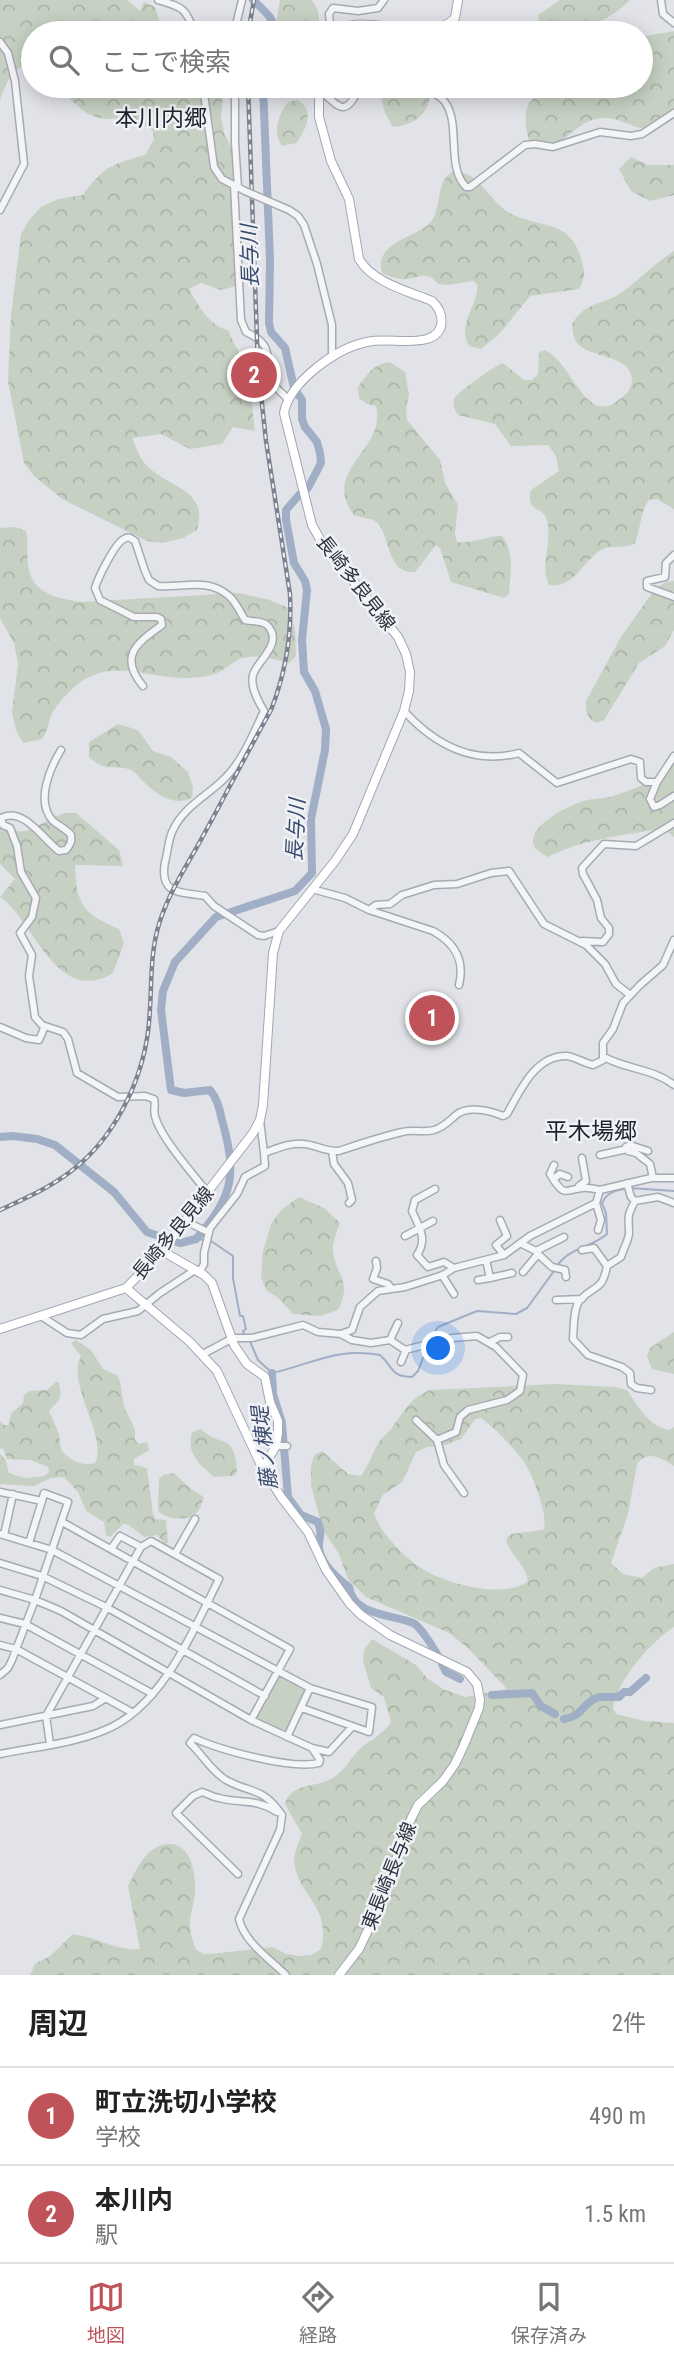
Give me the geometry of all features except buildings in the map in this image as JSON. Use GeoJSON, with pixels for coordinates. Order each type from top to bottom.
{"type":"FeatureCollection","features":[{"type":"Feature","properties":{"kind":"main road"},"geometry":{"type":"LineString","coordinates":[[452,21],[456,18],[458,0]]}},
{"type":"Feature","properties":{"kind":"main road"},"geometry":{"type":"LineString","coordinates":[[290,397],[332,356],[368,342],[428,339],[442,324],[439,307],[432,301],[373,275],[359,259],[349,200],[331,161],[319,117],[318,98]]}},
{"type":"Feature","properties":{"kind":"main road","name":"長崎多良見線"},"geometry":{"type":"LineString","coordinates":[[0,1329],[126,1288],[163,1249],[236,1157],[260,1120],[263,1105],[273,953],[279,931],[353,834],[404,711],[410,683],[402,645],[321,541],[312,525],[285,422],[284,413],[290,397]]}},
{"type":"Feature","properties":{"kind":"main road"},"geometry":{"type":"LineString","coordinates":[[163,1249],[212,1283],[234,1345],[247,1364],[260,1372],[267,1381],[270,1402],[278,1421],[276,1446],[263,1468]]}},
{"type":"Feature","properties":{"kind":"main road","name":"東長崎長与線"},"geometry":{"type":"LineString","coordinates":[[126,1288],[203,1354],[217,1371],[263,1468],[308,1532],[326,1570],[350,1604],[390,1635],[467,1672],[477,1684],[480,1700],[455,1764],[418,1805],[371,1926],[359,1949],[340,1975]]}},
{"type":"Feature","properties":{"kind":"street"},"geometry":{"type":"LineString","coordinates":[[158,0],[177,4],[186,12],[189,21]]}},
{"type":"Feature","properties":{"kind":"street"},"geometry":{"type":"LineString","coordinates":[[237,21],[242,0]]}},
{"type":"Feature","properties":{"kind":"street"},"geometry":{"type":"LineString","coordinates":[[329,21],[328,14],[333,8],[358,11],[378,8],[384,0]]}},
{"type":"Feature","properties":{"kind":"street"},"geometry":{"type":"LineString","coordinates":[[661,0],[663,14],[674,23]]}},
{"type":"Feature","properties":{"kind":"street"},"geometry":{"type":"LineString","coordinates":[[0,42],[8,53],[15,81],[24,164],[0,210]]}},
{"type":"Feature","properties":{"kind":"street"},"geometry":{"type":"LineString","coordinates":[[205,98],[214,167],[222,179],[289,210],[298,216],[304,225],[321,276],[332,326],[332,356]]}},
{"type":"Feature","properties":{"kind":"street"},"geometry":{"type":"LineString","coordinates":[[234,98],[242,320],[246,331],[256,337],[268,351],[273,383],[290,397]]}},
{"type":"Feature","properties":{"kind":"street"},"geometry":{"type":"LineString","coordinates":[[330,98],[343,107],[349,106],[355,98]]}},
{"type":"Feature","properties":{"kind":"street"},"geometry":{"type":"LineString","coordinates":[[439,98],[446,104],[452,125],[459,177],[466,187],[470,187],[525,145],[553,147],[600,132],[631,136],[642,134],[674,113]]}},
{"type":"Feature","properties":{"kind":"street"},"geometry":{"type":"LineString","coordinates":[[142,686],[134,673],[132,653],[141,640],[162,625],[161,619],[129,616],[100,600],[95,588],[99,576],[118,545],[123,539],[129,538],[135,541],[149,580],[158,586],[188,583],[210,586],[229,596],[245,620],[267,626],[272,635],[271,647],[253,675],[255,699],[264,711],[228,775],[191,806],[173,828],[163,876],[165,884],[173,890],[205,896],[209,902],[258,935],[264,936],[279,931]]}},
{"type":"Feature","properties":{"kind":"street"},"geometry":{"type":"LineString","coordinates":[[674,555],[666,562],[665,577],[646,581],[647,587],[653,591],[674,597]]}},
{"type":"Feature","properties":{"kind":"street"},"geometry":{"type":"LineString","coordinates":[[404,711],[448,747],[459,752],[499,758],[519,753],[557,783],[631,759],[640,762],[641,778],[646,782],[657,782]]}},
{"type":"Feature","properties":{"kind":"street"},"geometry":{"type":"LineString","coordinates":[[61,750],[48,775],[44,796],[52,820],[71,835],[66,850],[59,851],[22,818],[11,815],[1,818],[3,825],[10,828],[21,872],[36,898],[32,917],[20,933],[31,948],[29,976],[35,1017],[45,1026],[62,1032],[68,1039],[74,1068],[82,1077],[118,1097],[145,1096],[154,1099],[154,1113],[159,1126],[207,1192]]}},
{"type":"Feature","properties":{"kind":"street"},"geometry":{"type":"LineString","coordinates":[[674,756],[657,782],[650,799],[654,807],[674,796]]}},
{"type":"Feature","properties":{"kind":"street"},"geometry":{"type":"LineString","coordinates":[[580,941],[603,942],[609,934],[609,928],[601,918],[597,900],[583,874],[582,868],[588,860],[604,844],[636,846],[674,823]]}},
{"type":"Feature","properties":{"kind":"street"},"geometry":{"type":"LineString","coordinates":[[369,910],[376,905],[390,904],[402,895],[434,885],[457,884],[491,873],[509,871],[544,924],[580,941],[598,956],[616,984],[629,995]]}},
{"type":"Feature","properties":{"kind":"street"},"geometry":{"type":"LineString","coordinates":[[312,889],[345,898],[369,910],[442,936],[459,956],[462,967],[459,985]]}},
{"type":"Feature","properties":{"kind":"street"},"geometry":{"type":"LineString","coordinates":[[604,1057],[603,1043],[613,1029],[629,995],[663,965],[674,940]]}},
{"type":"Feature","properties":{"kind":"street"},"geometry":{"type":"LineString","coordinates":[[0,1027],[38,1040],[45,1026]]}},
{"type":"Feature","properties":{"kind":"street"},"geometry":{"type":"LineString","coordinates":[[264,1153],[296,1144],[331,1151],[403,1131],[431,1131],[439,1129],[464,1111],[484,1109],[503,1116],[508,1114],[526,1081],[546,1060],[568,1056],[593,1065],[604,1057]]}},
{"type":"Feature","properties":{"kind":"street"},"geometry":{"type":"LineString","coordinates":[[604,1057],[621,1066],[662,1076],[674,1085]]}},
{"type":"Feature","properties":{"kind":"street"},"geometry":{"type":"LineString","coordinates":[[41,1316],[67,1333],[81,1335],[103,1319],[130,1315],[197,1271],[204,1264],[207,1236],[237,1194],[245,1177],[265,1166],[260,1120]]}},
{"type":"Feature","properties":{"kind":"street"},"geometry":{"type":"LineString","coordinates":[[627,1149],[630,1144],[648,1151]]}},
{"type":"Feature","properties":{"kind":"street"},"geometry":{"type":"LineString","coordinates":[[600,1155],[627,1149],[650,1164],[653,1178]]}},
{"type":"Feature","properties":{"kind":"street"},"geometry":{"type":"LineString","coordinates":[[331,1151],[334,1164],[348,1183],[352,1200],[349,1203]]}},
{"type":"Feature","properties":{"kind":"street"},"geometry":{"type":"LineString","coordinates":[[575,1190],[586,1181],[582,1158]]}},
{"type":"Feature","properties":{"kind":"street"},"geometry":{"type":"LineString","coordinates":[[554,1165],[550,1174],[564,1192],[584,1188],[600,1191],[653,1178],[674,1178]]}},
{"type":"Feature","properties":{"kind":"street"},"geometry":{"type":"LineString","coordinates":[[553,1179],[560,1174],[568,1177]]}},
{"type":"Feature","properties":{"kind":"street"},"geometry":{"type":"LineString","coordinates":[[627,1186],[635,1200]]}},
{"type":"Feature","properties":{"kind":"street"},"geometry":{"type":"LineString","coordinates":[[435,1189],[415,1199],[412,1211],[422,1235],[422,1247],[417,1255],[428,1267],[444,1262],[454,1268]]}},
{"type":"Feature","properties":{"kind":"street"},"geometry":{"type":"LineString","coordinates":[[598,1230],[601,1220],[596,1203],[600,1191]]}},
{"type":"Feature","properties":{"kind":"street"},"geometry":{"type":"LineString","coordinates":[[635,1200],[658,1197],[674,1203]]}},
{"type":"Feature","properties":{"kind":"street"},"geometry":{"type":"LineString","coordinates":[[635,1200],[628,1213],[626,1225],[629,1234],[621,1257],[607,1266],[603,1282],[577,1306],[573,1339],[588,1355],[622,1367],[630,1373],[631,1384],[651,1390]]}},
{"type":"Feature","properties":{"kind":"street"},"geometry":{"type":"LineString","coordinates":[[341,1334],[352,1330],[360,1307],[378,1291],[405,1287],[442,1275],[454,1268],[504,1255],[530,1237],[596,1203]]}},
{"type":"Feature","properties":{"kind":"street"},"geometry":{"type":"LineString","coordinates":[[500,1220],[507,1236],[496,1245],[504,1255]]}},
{"type":"Feature","properties":{"kind":"street"},"geometry":{"type":"LineString","coordinates":[[185,1221],[200,1227],[207,1236]]}},
{"type":"Feature","properties":{"kind":"street"},"geometry":{"type":"LineString","coordinates":[[405,1236],[433,1221]]}},
{"type":"Feature","properties":{"kind":"street"},"geometry":{"type":"LineString","coordinates":[[523,1272],[537,1252],[565,1237]]}},
{"type":"Feature","properties":{"kind":"street"},"geometry":{"type":"LineString","coordinates":[[522,1244],[565,1270],[566,1277]]}},
{"type":"Feature","properties":{"kind":"street"},"geometry":{"type":"LineString","coordinates":[[582,1250],[594,1248],[607,1266]]}},
{"type":"Feature","properties":{"kind":"street"},"geometry":{"type":"LineString","coordinates":[[486,1260],[490,1278]]}},
{"type":"Feature","properties":{"kind":"street"},"geometry":{"type":"LineString","coordinates":[[376,1261],[377,1268],[373,1279],[388,1284],[391,1288]]}},
{"type":"Feature","properties":{"kind":"street"},"geometry":{"type":"LineString","coordinates":[[478,1280],[512,1273]]}},
{"type":"Feature","properties":{"kind":"street"},"geometry":{"type":"LineString","coordinates":[[442,1275],[454,1294]]}},
{"type":"Feature","properties":{"kind":"street"},"geometry":{"type":"LineString","coordinates":[[556,1300],[582,1299]]}},
{"type":"Feature","properties":{"kind":"street"},"geometry":{"type":"LineString","coordinates":[[390,1340],[398,1323]]}},
{"type":"Feature","properties":{"kind":"street"},"geometry":{"type":"LineString","coordinates":[[203,1354],[233,1338],[252,1338],[303,1325],[318,1332],[341,1334],[352,1340],[370,1343],[390,1340],[406,1350],[452,1338],[478,1336],[489,1342],[523,1375],[520,1391],[508,1400],[468,1410],[460,1418],[456,1432],[437,1440]]}},
{"type":"Feature","properties":{"kind":"street"},"geometry":{"type":"LineString","coordinates":[[489,1342],[502,1335]]}},
{"type":"Feature","properties":{"kind":"street"},"geometry":{"type":"LineString","coordinates":[[401,1362],[406,1350]]}},
{"type":"Feature","properties":{"kind":"street"},"geometry":{"type":"LineString","coordinates":[[416,1420],[437,1440],[444,1465],[464,1493]]}},
{"type":"Feature","properties":{"kind":"street"},"geometry":{"type":"LineString","coordinates":[[276,1446],[287,1446]]}},
{"type":"Feature","properties":{"kind":"street"},"geometry":{"type":"LineString","coordinates":[[0,1492],[42,1501]]}},
{"type":"Feature","properties":{"kind":"street"},"geometry":{"type":"LineString","coordinates":[[0,1675],[8,1668],[36,1600],[68,1502],[44,1493],[29,1543]]}},
{"type":"Feature","properties":{"kind":"street"},"geometry":{"type":"LineString","coordinates":[[13,1494],[2,1535],[52,1550],[310,1688],[372,1707],[369,1731],[302,1708]]}},
{"type":"Feature","properties":{"kind":"street"},"geometry":{"type":"LineString","coordinates":[[175,1554],[195,1519]]}},
{"type":"Feature","properties":{"kind":"street"},"geometry":{"type":"LineString","coordinates":[[62,1521],[290,1649],[251,1720]]}},
{"type":"Feature","properties":{"kind":"street"},"geometry":{"type":"LineString","coordinates":[[111,1549],[120,1536],[141,1547]]}},
{"type":"Feature","properties":{"kind":"street"},"geometry":{"type":"LineString","coordinates":[[0,1754],[50,1744],[104,1731],[133,1713],[153,1694],[169,1671],[219,1578],[151,1541],[141,1547],[46,1716],[50,1744]]}},
{"type":"Feature","properties":{"kind":"street"},"geometry":{"type":"LineString","coordinates":[[0,1563],[42,1576],[106,1607],[265,1696]]}},
{"type":"Feature","properties":{"kind":"street"},"geometry":{"type":"LineString","coordinates":[[0,1590],[36,1600],[61,1611],[251,1720],[312,1748],[329,1752],[352,1727]]}},
{"type":"Feature","properties":{"kind":"street"},"geometry":{"type":"LineString","coordinates":[[0,1618],[26,1624],[153,1694]]}},
{"type":"Feature","properties":{"kind":"street"},"geometry":{"type":"LineString","coordinates":[[0,1644],[16,1648],[133,1713]]}},
{"type":"Feature","properties":{"kind":"street"},"geometry":{"type":"LineString","coordinates":[[288,1737],[310,1688]]}},
{"type":"Feature","properties":{"kind":"street"},"geometry":{"type":"LineString","coordinates":[[0,1725],[93,1706],[106,1698]]}},
{"type":"Feature","properties":{"kind":"street"},"geometry":{"type":"LineString","coordinates":[[286,1975],[241,1929],[239,1919],[280,1830],[282,1815],[265,1795],[227,1781],[218,1774],[190,1743],[194,1738],[216,1748],[297,1764],[319,1763],[320,1760],[312,1748]]}},
{"type":"Feature","properties":{"kind":"street"},"geometry":{"type":"LineString","coordinates":[[238,1874],[176,1813],[193,1796],[202,1792],[219,1798],[248,1800],[267,1805],[282,1815]]}},
{"type":"Feature","properties":{"kind":"green space"},"geometry":{"type":"Polygon","coordinates":[[[0,0],[127,0],[140,11],[144,2],[155,7],[159,21],[21,21],[21,67],[8,81],[0,100],[0,0]]]}},
{"type":"Feature","properties":{"kind":"green space"},"geometry":{"type":"Polygon","coordinates":[[[280,0],[311,0],[316,7],[319,21],[277,21],[280,0]]]}},
{"type":"Feature","properties":{"kind":"green space"},"geometry":{"type":"Polygon","coordinates":[[[560,0],[630,0],[600,21],[539,21],[538,15],[560,0]]]}},
{"type":"Feature","properties":{"kind":"green space"},"geometry":{"type":"Polygon","coordinates":[[[674,31],[674,118],[650,128],[632,126],[607,118],[596,119],[580,126],[554,144],[534,149],[530,145],[526,112],[535,98],[653,98],[653,35],[674,31]]]}},
{"type":"Feature","properties":{"kind":"green space"},"geometry":{"type":"Polygon","coordinates":[[[69,98],[223,98],[221,116],[224,133],[232,149],[235,211],[241,239],[236,286],[221,290],[201,283],[189,289],[210,320],[229,331],[242,358],[250,388],[255,431],[233,427],[222,444],[190,449],[161,434],[132,438],[140,457],[148,467],[185,491],[198,506],[197,530],[183,538],[163,543],[147,541],[62,499],[33,475],[24,463],[8,381],[11,316],[21,234],[41,207],[58,199],[83,195],[96,178],[109,168],[145,155],[154,139],[153,131],[135,120],[99,118],[77,106],[69,98]]]}},
{"type":"Feature","properties":{"kind":"green space"},"geometry":{"type":"Polygon","coordinates":[[[381,98],[430,98],[421,115],[402,126],[393,127],[381,98]]]}},
{"type":"Feature","properties":{"kind":"green space"},"geometry":{"type":"Polygon","coordinates":[[[297,100],[306,108],[306,126],[296,143],[282,146],[277,135],[279,118],[288,102],[297,100]]]}},
{"type":"Feature","properties":{"kind":"green space"},"geometry":{"type":"Polygon","coordinates":[[[631,157],[648,165],[674,165],[674,195],[650,201],[631,191],[619,169],[631,157]]]}},
{"type":"Feature","properties":{"kind":"green space"},"geometry":{"type":"Polygon","coordinates":[[[454,171],[471,176],[508,212],[551,226],[569,236],[576,245],[584,271],[579,289],[530,296],[500,333],[481,349],[469,346],[465,330],[475,300],[477,284],[473,281],[438,284],[427,276],[403,279],[382,273],[383,255],[389,248],[421,230],[433,219],[443,182],[454,171]]]}},
{"type":"Feature","properties":{"kind":"green space"},"geometry":{"type":"Polygon","coordinates":[[[674,251],[674,509],[657,499],[649,500],[635,543],[602,549],[570,579],[557,585],[549,585],[545,570],[547,520],[542,512],[533,506],[530,497],[531,490],[559,471],[556,456],[548,445],[511,446],[495,424],[458,415],[454,399],[477,379],[503,363],[524,380],[532,380],[538,374],[539,352],[545,350],[559,361],[589,400],[601,406],[616,402],[630,388],[630,372],[619,361],[584,349],[574,337],[572,324],[583,311],[622,292],[674,251]]]}},
{"type":"Feature","properties":{"kind":"green space"},"geometry":{"type":"Polygon","coordinates":[[[390,362],[405,372],[409,395],[407,420],[440,460],[445,483],[458,505],[455,534],[457,542],[502,536],[506,542],[511,572],[509,594],[504,598],[451,582],[440,548],[436,545],[415,572],[400,568],[391,555],[378,523],[354,515],[346,499],[345,485],[349,472],[372,435],[377,421],[376,406],[359,398],[358,387],[375,367],[390,362]]]}},
{"type":"Feature","properties":{"kind":"green space"},"geometry":{"type":"Polygon","coordinates":[[[15,527],[26,531],[28,565],[32,578],[36,585],[49,594],[81,602],[237,593],[267,599],[289,608],[295,629],[296,656],[289,663],[262,657],[242,658],[207,676],[184,678],[108,671],[91,676],[73,689],[54,710],[42,739],[23,743],[16,730],[12,712],[18,664],[14,643],[0,618],[0,528],[15,527]]]}},
{"type":"Feature","properties":{"kind":"green space"},"geometry":{"type":"Polygon","coordinates":[[[674,581],[674,630],[665,646],[639,663],[604,720],[596,723],[587,714],[586,701],[621,637],[655,589],[666,582],[674,581]]]}},
{"type":"Feature","properties":{"kind":"green space"},"geometry":{"type":"Polygon","coordinates":[[[118,724],[138,730],[153,751],[171,757],[188,772],[193,787],[192,798],[180,801],[168,799],[131,770],[106,767],[89,757],[89,742],[118,724]]]}},
{"type":"Feature","properties":{"kind":"green space"},"geometry":{"type":"Polygon","coordinates":[[[674,760],[674,837],[665,830],[654,830],[586,843],[548,857],[537,849],[533,841],[535,833],[552,816],[575,804],[612,796],[640,786],[663,772],[674,760]]]}},
{"type":"Feature","properties":{"kind":"green space"},"geometry":{"type":"Polygon","coordinates":[[[65,813],[76,813],[119,850],[123,866],[75,865],[77,889],[84,906],[97,918],[119,929],[124,943],[113,973],[93,980],[76,979],[61,970],[48,957],[13,909],[0,897],[15,879],[0,864],[0,825],[10,830],[27,831],[65,813]]]}},
{"type":"Feature","properties":{"kind":"green space"},"geometry":{"type":"Polygon","coordinates":[[[299,1197],[324,1208],[340,1223],[333,1251],[344,1292],[338,1310],[320,1316],[293,1314],[266,1290],[261,1277],[263,1251],[271,1224],[281,1210],[299,1197]]]}},
{"type":"Feature","properties":{"kind":"green space"},"geometry":{"type":"Polygon","coordinates":[[[674,1332],[674,1374],[652,1369],[647,1356],[650,1348],[674,1332]]]}},
{"type":"Feature","properties":{"kind":"green space"},"geometry":{"type":"Polygon","coordinates":[[[76,1340],[91,1350],[103,1369],[117,1375],[120,1381],[124,1407],[135,1429],[135,1440],[138,1444],[147,1442],[149,1450],[134,1459],[134,1465],[147,1468],[153,1514],[155,1519],[166,1520],[168,1543],[165,1544],[157,1535],[144,1537],[129,1525],[123,1524],[110,1537],[106,1535],[104,1522],[86,1511],[78,1492],[64,1477],[51,1478],[34,1486],[0,1484],[0,1453],[6,1461],[9,1473],[25,1478],[45,1476],[49,1472],[48,1467],[30,1460],[7,1459],[4,1450],[0,1448],[0,1421],[9,1425],[12,1413],[23,1403],[24,1395],[30,1391],[47,1390],[56,1382],[59,1382],[60,1397],[49,1411],[59,1434],[61,1450],[76,1462],[95,1463],[97,1442],[78,1377],[81,1356],[71,1343],[76,1340]]]}},
{"type":"Feature","properties":{"kind":"green space"},"geometry":{"type":"Polygon","coordinates":[[[555,1384],[615,1387],[627,1390],[644,1414],[655,1424],[669,1430],[674,1427],[674,1466],[650,1456],[641,1459],[637,1464],[628,1514],[611,1563],[623,1574],[642,1578],[654,1568],[674,1564],[674,1627],[655,1642],[636,1663],[621,1687],[613,1709],[616,1714],[644,1721],[674,1723],[674,1975],[30,1975],[35,1964],[50,1956],[73,1934],[115,1946],[140,1949],[128,1886],[148,1854],[161,1845],[168,1844],[182,1848],[193,1868],[195,1891],[190,1927],[196,1950],[204,1954],[273,1947],[286,1954],[311,1955],[321,1949],[322,1922],[296,1873],[294,1858],[302,1834],[285,1804],[288,1797],[298,1789],[325,1782],[336,1776],[362,1747],[391,1722],[384,1697],[371,1688],[363,1661],[364,1650],[372,1639],[416,1665],[427,1678],[443,1689],[465,1697],[507,1689],[468,1648],[449,1633],[366,1597],[348,1579],[339,1554],[323,1530],[311,1485],[314,1455],[322,1451],[348,1474],[361,1476],[379,1442],[407,1406],[430,1390],[555,1384]],[[481,1418],[475,1419],[461,1439],[416,1452],[402,1482],[383,1495],[374,1513],[391,1541],[425,1571],[471,1587],[517,1587],[528,1581],[527,1575],[506,1539],[511,1534],[543,1530],[545,1524],[542,1506],[524,1462],[504,1438],[481,1418]]]}},
{"type":"Feature","properties":{"kind":"green space"},"geometry":{"type":"Polygon","coordinates":[[[201,1429],[226,1443],[234,1451],[237,1472],[233,1476],[214,1477],[195,1458],[191,1446],[192,1432],[201,1429]]]}},
{"type":"Feature","properties":{"kind":"green space"},"geometry":{"type":"Polygon","coordinates":[[[174,1473],[204,1497],[193,1517],[175,1518],[158,1511],[159,1479],[163,1475],[174,1473]]]}},
{"type":"Feature","properties":{"kind":"green space"},"geometry":{"type":"Polygon","coordinates":[[[278,1676],[307,1691],[288,1729],[282,1730],[255,1718],[278,1676]]]}},
{"type":"Feature","properties":{"kind":"waterway","name":"長与川"},"geometry":{"type":"LineString","coordinates":[[253,0],[272,21]]}},
{"type":"Feature","properties":{"kind":"waterway","name":"長与川"},"geometry":{"type":"LineString","coordinates":[[0,1137],[37,1139],[55,1145],[114,1192],[147,1232],[180,1243],[196,1239],[209,1224],[225,1197],[229,1184],[230,1155],[219,1108],[210,1090],[184,1093],[171,1090],[161,1010],[163,991],[175,962],[216,917],[295,891],[312,873],[311,819],[325,750],[326,729],[315,691],[304,672],[302,640],[307,590],[305,581],[294,563],[286,510],[308,488],[321,463],[317,442],[302,419],[302,400],[294,388],[285,348],[271,332],[269,323],[270,260],[263,98]]}},
{"type":"Feature","properties":{"kind":"waterway"},"geometry":{"type":"LineString","coordinates":[[630,1188],[674,1191]]}},
{"type":"Feature","properties":{"kind":"waterway"},"geometry":{"type":"LineString","coordinates":[[557,1266],[574,1251],[607,1234],[606,1213],[602,1203],[611,1193],[624,1189]]}},
{"type":"Feature","properties":{"kind":"waterway","name":"長与川"},"geometry":{"type":"LineString","coordinates":[[196,1239],[205,1240]]}},
{"type":"Feature","properties":{"kind":"waterway"},"geometry":{"type":"LineString","coordinates":[[211,1241],[233,1256],[233,1278],[240,1316],[243,1316],[246,1329],[243,1331],[245,1336]]}},
{"type":"Feature","properties":{"kind":"waterway"},"geometry":{"type":"LineString","coordinates":[[430,1340],[438,1327],[477,1311],[516,1314],[527,1308],[554,1271]]}},
{"type":"Feature","properties":{"kind":"waterway"},"geometry":{"type":"LineString","coordinates":[[249,1339],[258,1360],[272,1373],[337,1355],[365,1353],[380,1355],[395,1373],[412,1377],[418,1371],[428,1345]]}},
{"type":"Feature","properties":{"kind":"waterway","name":"藤ノ棟堤"},"geometry":{"type":"LineString","coordinates":[[272,1373],[273,1394],[282,1423],[288,1497],[301,1515],[318,1522],[320,1550],[325,1563],[349,1587],[358,1604],[365,1609],[413,1623],[423,1632],[437,1654]]}},
{"type":"Feature","properties":{"kind":"waterway","name":"藤ノ棟堤"},"geometry":{"type":"LineString","coordinates":[[442,1664],[446,1672],[460,1679]]}},
{"type":"Feature","properties":{"kind":"waterway","name":"藤ノ棟堤"},"geometry":{"type":"LineString","coordinates":[[564,1719],[579,1713],[596,1698],[619,1697],[624,1692],[630,1692],[646,1678]]}},
{"type":"Feature","properties":{"kind":"waterway","name":"藤ノ棟堤"},"geometry":{"type":"LineString","coordinates":[[492,1695],[532,1693],[541,1706],[555,1714]]}},
{"type":"Feature","properties":{"kind":"railway"},"geometry":{"type":"LineString","coordinates":[[250,21],[254,0]]}},
{"type":"Feature","properties":{"kind":"railway"},"geometry":{"type":"LineString","coordinates":[[0,1210],[45,1188],[85,1159],[112,1127],[132,1091],[148,1032],[154,948],[164,910],[271,710],[281,682],[289,639],[290,594],[266,441],[258,367],[248,98]]}},
{"type":"Feature","properties":{"kind":"place","name":"本川内"},"geometry":{"type":"Point","coordinates":[254,375]}},
{"type":"Feature","properties":{"kind":"place","name":"町立洗切小学校"},"geometry":{"type":"Point","coordinates":[432,1018]}},
{"type":"Feature","properties":{"kind":"district","name":"本川内郷"},"geometry":{"type":"Point","coordinates":[161,118]}},
{"type":"Feature","properties":{"kind":"district","name":"平木場郷"},"geometry":{"type":"Point","coordinates":[591,1131]}}]}
